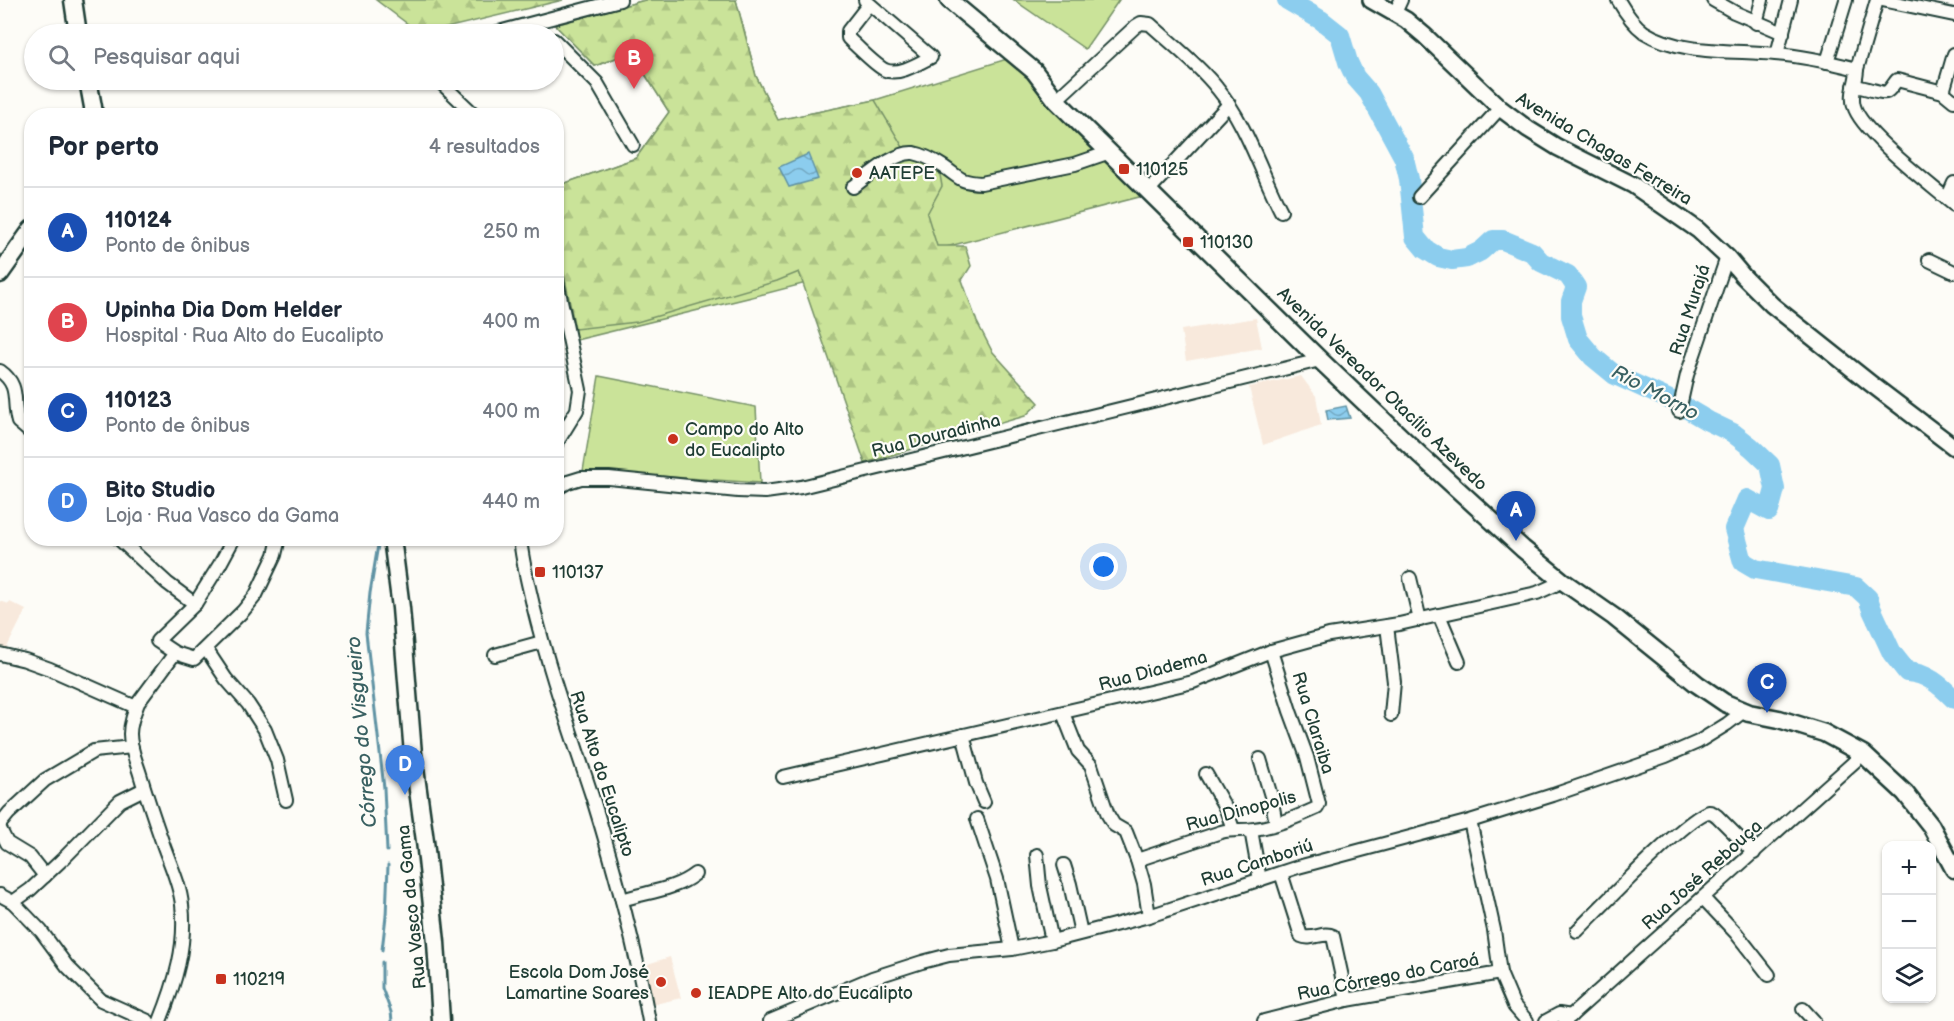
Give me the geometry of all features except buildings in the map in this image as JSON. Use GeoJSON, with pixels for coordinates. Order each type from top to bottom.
{"type":"FeatureCollection","features":[{"type":"Feature","properties":{"kind":"main road"},"geometry":{"type":"LineString","coordinates":[[73,0],[77,24]]}},
{"type":"Feature","properties":{"kind":"main road","name":"Avenida Vereador Otacílio Azevedo"},"geometry":{"type":"LineString","coordinates":[[949,0],[1034,71],[1056,100],[1320,360],[1523,549],[1561,580],[1609,613],[1697,684],[1725,703],[1744,711],[1779,718],[1824,733],[1863,754],[1905,793],[1931,826],[1954,868]]}},
{"type":"Feature","properties":{"kind":"main road"},"geometry":{"type":"LineString","coordinates":[[90,90],[93,108]]}},
{"type":"Feature","properties":{"kind":"main road"},"geometry":{"type":"LineString","coordinates":[[0,274],[24,240]]}},
{"type":"Feature","properties":{"kind":"main road","name":"Rua Vasco da Gama"},"geometry":{"type":"LineString","coordinates":[[393,546],[413,754],[436,942],[441,1021]]}},
{"type":"Feature","properties":{"kind":"street"},"geometry":{"type":"LineString","coordinates":[[531,24],[620,0]]}},
{"type":"Feature","properties":{"kind":"street","name":"Avenida Chagas Ferreira"},"geometry":{"type":"LineString","coordinates":[[1371,0],[1398,7],[1498,110],[1557,147],[1633,185],[1698,230],[1727,256],[1772,305],[1954,447]]}},
{"type":"Feature","properties":{"kind":"street"},"geometry":{"type":"LineString","coordinates":[[1618,0],[1631,20],[1644,32],[1665,41],[1716,51],[1777,54],[1857,69]]}},
{"type":"Feature","properties":{"kind":"street"},"geometry":{"type":"LineString","coordinates":[[1713,0],[1756,23],[1783,33]]}},
{"type":"Feature","properties":{"kind":"street"},"geometry":{"type":"LineString","coordinates":[[1756,23],[1762,0]]}},
{"type":"Feature","properties":{"kind":"street"},"geometry":{"type":"LineString","coordinates":[[1777,54],[1791,0]]}},
{"type":"Feature","properties":{"kind":"street"},"geometry":{"type":"LineString","coordinates":[[1827,62],[1846,0]]}},
{"type":"Feature","properties":{"kind":"street"},"geometry":{"type":"LineString","coordinates":[[1877,0],[1852,95],[1857,114],[1864,124],[1950,202]]}},
{"type":"Feature","properties":{"kind":"street"},"geometry":{"type":"LineString","coordinates":[[1882,0],[1954,15]]}},
{"type":"Feature","properties":{"kind":"street"},"geometry":{"type":"LineString","coordinates":[[867,2],[887,19],[931,57],[908,68],[886,70],[852,42],[848,38],[848,31],[867,2]]}},
{"type":"Feature","properties":{"kind":"street"},"geometry":{"type":"LineString","coordinates":[[1056,100],[1141,22],[1150,24],[1216,87],[1229,104],[1281,211]]}},
{"type":"Feature","properties":{"kind":"street"},"geometry":{"type":"LineString","coordinates":[[564,50],[597,82],[633,145]]}},
{"type":"Feature","properties":{"kind":"street"},"geometry":{"type":"LineString","coordinates":[[1943,92],[1954,54]]}},
{"type":"Feature","properties":{"kind":"street"},"geometry":{"type":"LineString","coordinates":[[1854,86],[1884,93],[1897,80],[1943,92],[1954,101]]}},
{"type":"Feature","properties":{"kind":"street"},"geometry":{"type":"LineString","coordinates":[[449,90],[468,108]]}},
{"type":"Feature","properties":{"kind":"street"},"geometry":{"type":"LineString","coordinates":[[1149,190],[1229,104]]}},
{"type":"Feature","properties":{"kind":"street"},"geometry":{"type":"LineString","coordinates":[[1419,197],[1498,110]]}},
{"type":"Feature","properties":{"kind":"street"},"geometry":{"type":"LineString","coordinates":[[853,187],[900,155],[913,153],[930,159],[958,179],[981,183],[1075,164],[1110,152]]}},
{"type":"Feature","properties":{"kind":"street"},"geometry":{"type":"LineString","coordinates":[[1950,202],[1954,183]]}},
{"type":"Feature","properties":{"kind":"street","name":"Rua Murajá"},"geometry":{"type":"LineString","coordinates":[[1679,411],[1687,375],[1727,256]]}},
{"type":"Feature","properties":{"kind":"street"},"geometry":{"type":"LineString","coordinates":[[1929,260],[1954,272]]}},
{"type":"Feature","properties":{"kind":"street"},"geometry":{"type":"LineString","coordinates":[[564,315],[580,390],[577,410],[564,431]]}},
{"type":"Feature","properties":{"kind":"street","name":"Rua Douradinha"},"geometry":{"type":"LineString","coordinates":[[564,484],[581,478],[609,478],[738,491],[765,492],[801,487],[1320,360]]}},
{"type":"Feature","properties":{"kind":"street"},"geometry":{"type":"LineString","coordinates":[[0,371],[14,386],[18,422],[24,427]]}},
{"type":"Feature","properties":{"kind":"street"},"geometry":{"type":"LineString","coordinates":[[127,546],[167,583],[195,604]]}},
{"type":"Feature","properties":{"kind":"street"},"geometry":{"type":"LineString","coordinates":[[230,546],[195,604],[157,641],[175,652],[194,659],[256,595],[277,546]]}},
{"type":"Feature","properties":{"kind":"street","name":"Rua Alto do Eucalipto"},"geometry":{"type":"LineString","coordinates":[[521,546],[542,642],[563,714],[592,796],[622,900],[649,1021]]}},
{"type":"Feature","properties":{"kind":"street"},"geometry":{"type":"LineString","coordinates":[[1410,578],[1420,620]]}},
{"type":"Feature","properties":{"kind":"street","name":"Rua Diadema"},"geometry":{"type":"LineString","coordinates":[[783,777],[1193,682],[1271,651],[1329,635],[1420,620],[1537,593],[1561,580]]}},
{"type":"Feature","properties":{"kind":"street"},"geometry":{"type":"LineString","coordinates":[[1439,615],[1458,662]]}},
{"type":"Feature","properties":{"kind":"street"},"geometry":{"type":"LineString","coordinates":[[1387,626],[1394,682],[1391,716]]}},
{"type":"Feature","properties":{"kind":"street"},"geometry":{"type":"LineString","coordinates":[[495,655],[542,642]]}},
{"type":"Feature","properties":{"kind":"street"},"geometry":{"type":"LineString","coordinates":[[206,649],[265,730],[277,760],[286,800]]}},
{"type":"Feature","properties":{"kind":"street","name":"Rua Claraiba"},"geometry":{"type":"LineString","coordinates":[[1271,651],[1307,757],[1318,806]]}},
{"type":"Feature","properties":{"kind":"street"},"geometry":{"type":"LineString","coordinates":[[160,1021],[170,999],[176,975],[183,924],[182,904],[178,884],[144,789],[130,732],[136,707],[175,652]]}},
{"type":"Feature","properties":{"kind":"street"},"geometry":{"type":"LineString","coordinates":[[0,654],[50,669],[136,707]]}},
{"type":"Feature","properties":{"kind":"street","name":"Rua Camboriú"},"geometry":{"type":"LineString","coordinates":[[771,1021],[873,978],[922,962],[949,955],[1012,949],[1052,941],[1149,916],[1281,873],[1470,821],[1553,795],[1666,756],[1698,742],[1744,711]]}},
{"type":"Feature","properties":{"kind":"street"},"geometry":{"type":"LineString","coordinates":[[1063,713],[1078,752],[1091,765],[1108,815],[1114,825],[1126,832],[1144,884],[1149,916]]}},
{"type":"Feature","properties":{"kind":"street"},"geometry":{"type":"LineString","coordinates":[[963,735],[976,783],[984,802]]}},
{"type":"Feature","properties":{"kind":"street"},"geometry":{"type":"LineString","coordinates":[[45,876],[30,857],[7,843],[0,827],[9,813],[45,780],[94,751],[132,747]]}},
{"type":"Feature","properties":{"kind":"street","name":"Rua José Rebouça"},"geometry":{"type":"LineString","coordinates":[[1568,1018],[1863,754]]}},
{"type":"Feature","properties":{"kind":"street"},"geometry":{"type":"LineString","coordinates":[[1260,759],[1271,796],[1276,824]]}},
{"type":"Feature","properties":{"kind":"street"},"geometry":{"type":"LineString","coordinates":[[1206,774],[1226,809],[1233,829]]}},
{"type":"Feature","properties":{"kind":"street"},"geometry":{"type":"LineString","coordinates":[[13,902],[45,876],[120,801],[144,789]]}},
{"type":"Feature","properties":{"kind":"street","name":"Rua Dinopolis"},"geometry":{"type":"LineString","coordinates":[[1137,860],[1233,829],[1251,830],[1276,824],[1318,806]]}},
{"type":"Feature","properties":{"kind":"street"},"geometry":{"type":"LineString","coordinates":[[1577,931],[1647,861],[1689,824],[1708,812],[1717,816],[1754,853]]}},
{"type":"Feature","properties":{"kind":"street"},"geometry":{"type":"LineString","coordinates":[[977,819],[997,879],[1012,949]]}},
{"type":"Feature","properties":{"kind":"street"},"geometry":{"type":"LineString","coordinates":[[1470,821],[1494,930],[1500,973]]}},
{"type":"Feature","properties":{"kind":"street"},"geometry":{"type":"LineString","coordinates":[[1251,830],[1260,880]]}},
{"type":"Feature","properties":{"kind":"street"},"geometry":{"type":"LineString","coordinates":[[1037,855],[1040,886],[1052,941]]}},
{"type":"Feature","properties":{"kind":"street"},"geometry":{"type":"LineString","coordinates":[[1064,865],[1081,933]]}},
{"type":"Feature","properties":{"kind":"street"},"geometry":{"type":"LineString","coordinates":[[1281,873],[1302,936],[1306,938],[1326,934],[1333,936],[1347,1000]]}},
{"type":"Feature","properties":{"kind":"street"},"geometry":{"type":"LineString","coordinates":[[622,900],[672,886],[695,874]]}},
{"type":"Feature","properties":{"kind":"street"},"geometry":{"type":"LineString","coordinates":[[0,895],[13,902],[41,931],[67,966],[101,1000],[148,1021]]}},
{"type":"Feature","properties":{"kind":"street"},"geometry":{"type":"LineString","coordinates":[[1703,898],[1736,933],[1769,975]]}},
{"type":"Feature","properties":{"kind":"street","name":"Rua Córrego do Caroá"},"geometry":{"type":"LineString","coordinates":[[1264,1021],[1347,1000],[1500,973],[1514,1006],[1527,1021]]}},
{"type":"Feature","properties":{"kind":"street"},"geometry":{"type":"LineString","coordinates":[[1803,1009],[1814,1021]]}},
{"type":"Feature","properties":{"kind":"street"},"geometry":{"type":"LineString","coordinates":[[1546,1021],[1559,1014],[1568,1018]]}},
{"type":"Feature","properties":{"kind":"shaded area"},"geometry":{"type":"Polygon","coordinates":[[[1256,318],[1262,348],[1186,361],[1181,330],[1256,318]]]}},
{"type":"Feature","properties":{"kind":"shaded area"},"geometry":{"type":"Polygon","coordinates":[[[1301,376],[1316,396],[1321,425],[1263,445],[1249,387],[1301,376]]]}},
{"type":"Feature","properties":{"kind":"shaded area"},"geometry":{"type":"Polygon","coordinates":[[[0,601],[9,604],[10,602],[26,610],[5,651],[0,649],[0,601]]]}},
{"type":"Feature","properties":{"kind":"shaded area","name":"Escola Dom José Lamartine Soares"},"geometry":{"type":"Polygon","coordinates":[[[670,957],[681,998],[651,1005],[641,966],[670,957]]]}},
{"type":"Feature","properties":{"kind":"green space"},"geometry":{"type":"Polygon","coordinates":[[[376,0],[563,0],[463,24],[408,24],[376,0]]]}},
{"type":"Feature","properties":{"kind":"green space","name":"AATEPE"},"geometry":{"type":"Polygon","coordinates":[[[645,0],[736,0],[756,76],[778,120],[875,100],[1010,58],[1143,196],[576,340],[564,291],[564,184],[636,158],[669,112],[631,52],[595,66],[564,34],[564,24],[559,24],[645,0]]]}},
{"type":"Feature","properties":{"kind":"green space","name":"AATEPE"},"geometry":{"type":"Polygon","coordinates":[[[645,0],[736,0],[756,76],[778,120],[875,100],[907,154],[939,169],[942,186],[927,214],[937,246],[965,246],[971,266],[962,280],[977,322],[992,351],[1039,403],[1025,416],[865,463],[799,272],[777,281],[637,322],[575,329],[564,274],[564,184],[636,158],[669,112],[631,52],[595,66],[564,34],[564,24],[559,24],[645,0]]]}},
{"type":"Feature","properties":{"kind":"green space"},"geometry":{"type":"Polygon","coordinates":[[[1014,0],[1119,0],[1085,49],[1014,0]]]}},
{"type":"Feature","properties":{"kind":"green space","name":"Campo do Alto do Eucalipto"},"geometry":{"type":"Polygon","coordinates":[[[599,376],[756,407],[760,483],[583,471],[599,376]]]}},
{"type":"Feature","properties":{"kind":"water"},"geometry":{"type":"Polygon","coordinates":[[[808,154],[818,179],[789,187],[779,167],[808,154]]]}},
{"type":"Feature","properties":{"kind":"water"},"geometry":{"type":"Polygon","coordinates":[[[1346,406],[1350,418],[1328,420],[1326,410],[1346,406]]]}},
{"type":"Feature","properties":{"kind":"waterway","name":"Rio Morno"},"geometry":{"type":"LineString","coordinates":[[1287,0],[1321,20],[1340,35],[1355,77],[1369,93],[1404,158],[1409,179],[1415,237],[1425,249],[1438,257],[1452,260],[1467,258],[1481,251],[1493,240],[1503,240],[1532,252],[1541,262],[1568,275],[1576,287],[1571,301],[1571,316],[1578,339],[1593,357],[1615,375],[1679,404],[1733,433],[1770,465],[1775,489],[1769,511],[1747,499],[1734,529],[1743,562],[1755,569],[1856,587],[1868,598],[1892,653],[1907,672],[1927,677],[1954,699]]}},
{"type":"Feature","properties":{"kind":"waterway","name":"Córrego do Visgueiro"},"geometry":{"type":"LineString","coordinates":[[378,546],[366,633],[384,788],[387,851]]}},
{"type":"Feature","properties":{"kind":"waterway","name":"Córrego do Visgueiro"},"geometry":{"type":"LineString","coordinates":[[382,950],[388,865]]}},
{"type":"Feature","properties":{"kind":"waterway","name":"Córrego do Visgueiro"},"geometry":{"type":"LineString","coordinates":[[382,962],[382,988],[392,1021]]}},
{"type":"Feature","properties":{"kind":"place","name":"Upinha Dia Dom Helder"},"geometry":{"type":"Point","coordinates":[634,89]}},
{"type":"Feature","properties":{"kind":"place","name":"110125"},"geometry":{"type":"Point","coordinates":[1124,169]}},
{"type":"Feature","properties":{"kind":"place","name":"AATEPE"},"geometry":{"type":"Point","coordinates":[857,173]}},
{"type":"Feature","properties":{"kind":"place","name":"110130"},"geometry":{"type":"Point","coordinates":[1188,242]}},
{"type":"Feature","properties":{"kind":"place","name":"Campo do Alto do Eucalipto"},"geometry":{"type":"Point","coordinates":[673,439]}},
{"type":"Feature","properties":{"kind":"place","name":"110124"},"geometry":{"type":"Point","coordinates":[1516,541]}},
{"type":"Feature","properties":{"kind":"place","name":"110137"},"geometry":{"type":"Point","coordinates":[540,572]}},
{"type":"Feature","properties":{"kind":"place","name":"110123"},"geometry":{"type":"Point","coordinates":[1767,713]}},
{"type":"Feature","properties":{"kind":"place","name":"Bito Studio"},"geometry":{"type":"Point","coordinates":[405,795]}},
{"type":"Feature","properties":{"kind":"place","name":"110219"},"geometry":{"type":"Point","coordinates":[221,979]}},
{"type":"Feature","properties":{"kind":"place","name":"Escola Dom José Lamartine Soares"},"geometry":{"type":"Point","coordinates":[661,982]}},
{"type":"Feature","properties":{"kind":"place","name":"IEADPE Alto do Eucalipto"},"geometry":{"type":"Point","coordinates":[696,993]}}]}
